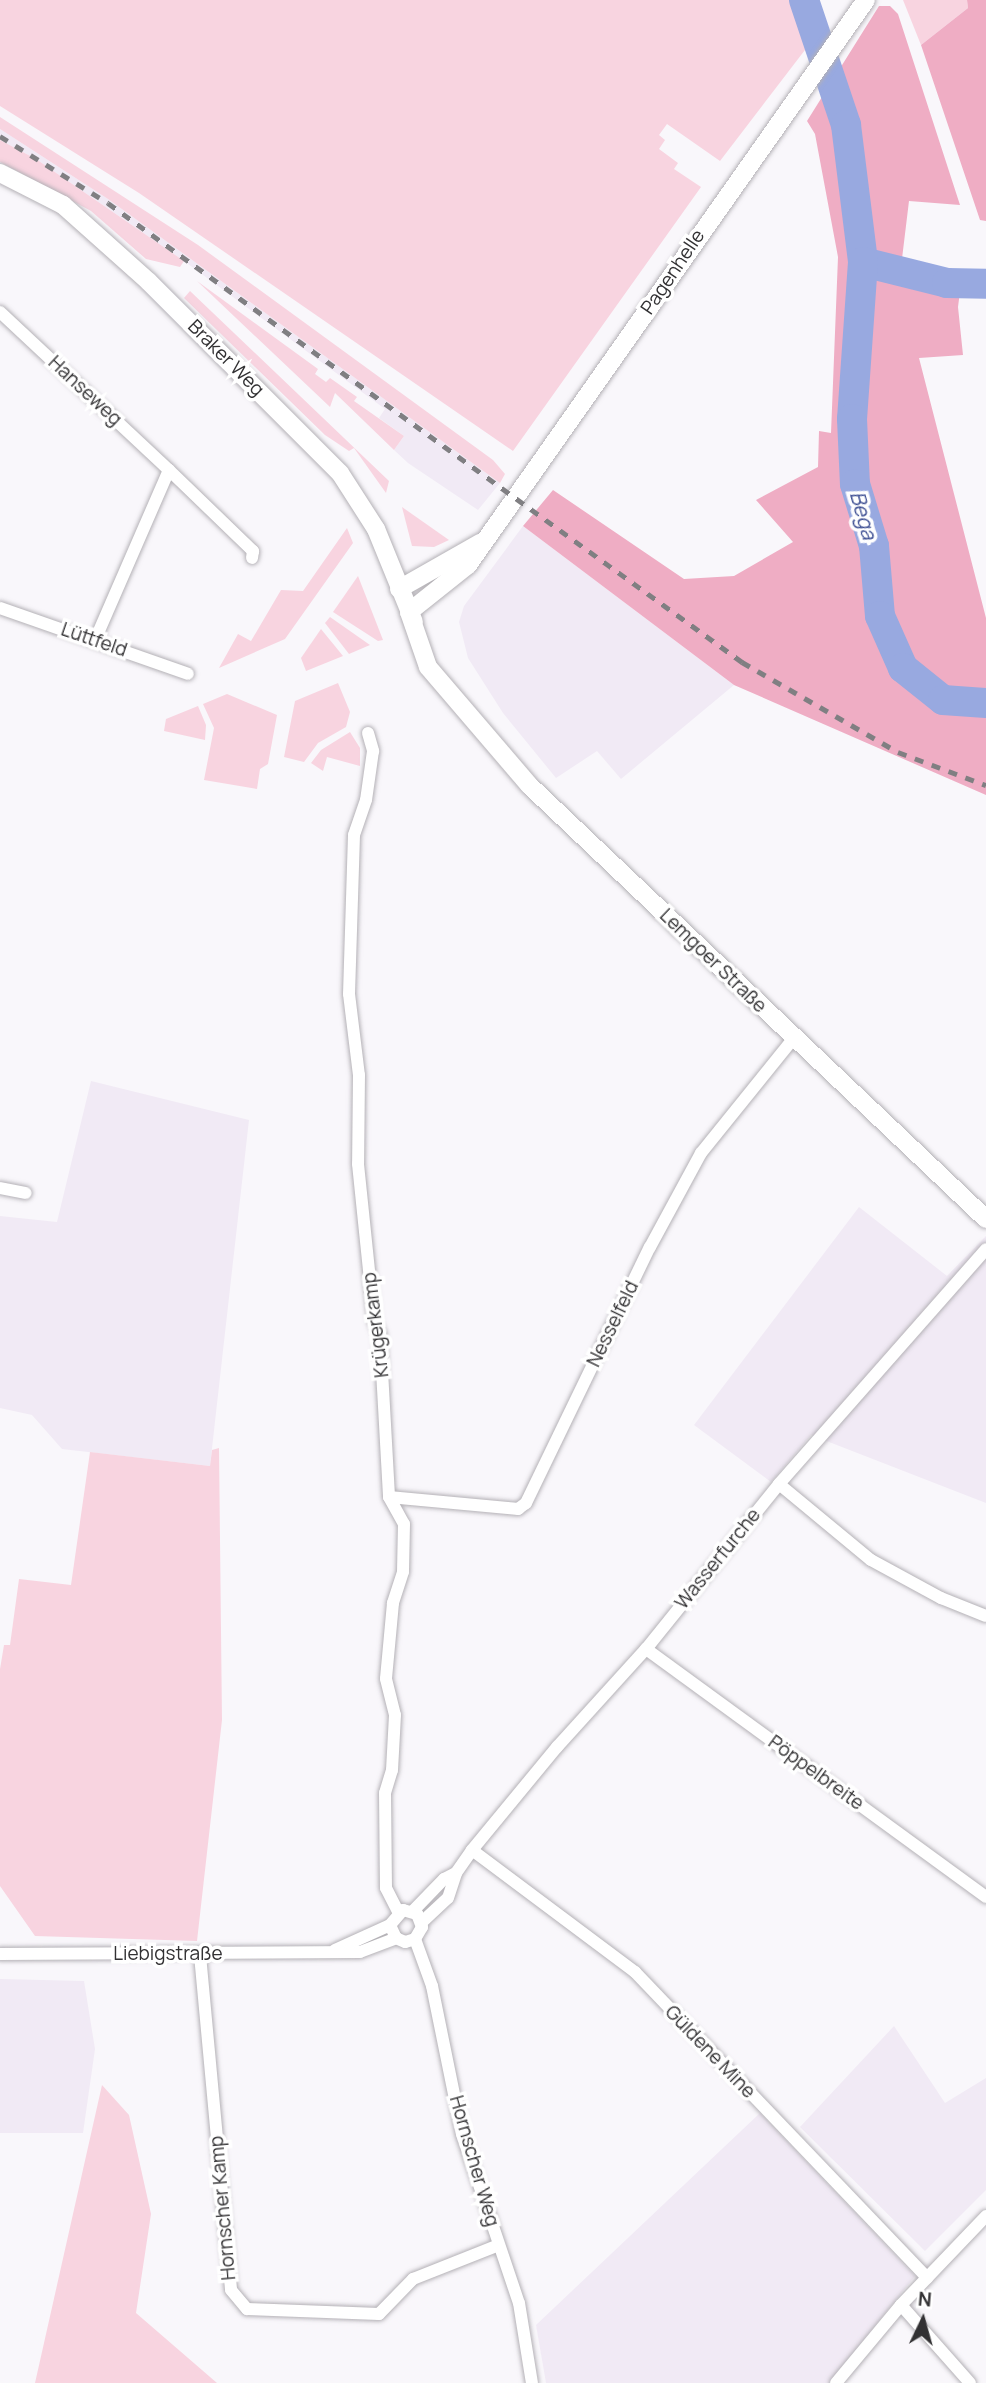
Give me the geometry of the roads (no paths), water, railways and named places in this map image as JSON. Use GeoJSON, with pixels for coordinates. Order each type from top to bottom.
{"type":"FeatureCollection","features":[{"type":"Feature","properties":{"kind":"main road","name":"Pagenhelle"},"geometry":{"type":"LineString","coordinates":[[409,612],[468,565],[480,543],[863,4]]}},
{"type":"Feature","properties":{"kind":"main road","name":"Braker Weg"},"geometry":{"type":"LineString","coordinates":[[0,173],[72,214],[149,282],[341,473],[376,529],[399,589]]}},
{"type":"Feature","properties":{"kind":"main road","name":"Pagenhelle"},"geometry":{"type":"LineString","coordinates":[[399,589],[480,543]]}},
{"type":"Feature","properties":{"kind":"main road","name":"Lemgoer Straße"},"geometry":{"type":"LineString","coordinates":[[399,589],[428,667],[528,785],[986,1219]]}},
{"type":"Feature","properties":{"kind":"street","name":"Hanseweg"},"geometry":{"type":"LineString","coordinates":[[0,312],[253,551],[252,558]]}},
{"type":"Feature","properties":{"kind":"street"},"geometry":{"type":"LineString","coordinates":[[96,640],[169,470]]}},
{"type":"Feature","properties":{"kind":"street","name":"Lüttfeld"},"geometry":{"type":"LineString","coordinates":[[0,608],[188,674]]}},
{"type":"Feature","properties":{"kind":"street","name":"Krügerkamp"},"geometry":{"type":"LineString","coordinates":[[368,733],[373,751],[366,800],[354,835],[349,994],[359,1075],[358,1164],[374,1320],[380,1335],[389,1497],[404,1524],[403,1572],[392,1611],[386,1679],[395,1715],[392,1770],[385,1793],[386,1888],[398,1912]]}},
{"type":"Feature","properties":{"kind":"street","name":"Nesselfeld"},"geometry":{"type":"LineString","coordinates":[[389,1497],[518,1509],[526,1503],[650,1247],[701,1153],[793,1039]]}},
{"type":"Feature","properties":{"kind":"street"},"geometry":{"type":"LineString","coordinates":[[0,1188],[26,1194]]}},
{"type":"Feature","properties":{"kind":"street","name":"Wasserfurche"},"geometry":{"type":"LineString","coordinates":[[422,1922],[449,1898],[456,1873],[472,1850],[646,1649],[779,1484],[986,1250]]}},
{"type":"Feature","properties":{"kind":"street"},"geometry":{"type":"LineString","coordinates":[[779,1484],[871,1560],[941,1598],[986,1616]]}},
{"type":"Feature","properties":{"kind":"street","name":"Pöppelbreite"},"geometry":{"type":"LineString","coordinates":[[646,1649],[986,1897]]}},
{"type":"Feature","properties":{"kind":"street","name":"Güldene Mine"},"geometry":{"type":"LineString","coordinates":[[472,1850],[635,1972],[927,2278]]}},
{"type":"Feature","properties":{"kind":"street","name":"Wasserfurche"},"geometry":{"type":"LineString","coordinates":[[413,1911],[444,1879],[456,1873]]}},
{"type":"Feature","properties":{"kind":"street"},"geometry":{"type":"LineString","coordinates":[[396,1938],[390,1924],[398,1912],[413,1911],[422,1922],[415,1939]]}},
{"type":"Feature","properties":{"kind":"street","name":"Liebigstraße"},"geometry":{"type":"LineString","coordinates":[[335,1950],[390,1924]]}},
{"type":"Feature","properties":{"kind":"street","name":"Liebigstraße"},"geometry":{"type":"LineString","coordinates":[[0,1954],[200,1955],[335,1950],[360,1952],[396,1938],[415,1939]]}},
{"type":"Feature","properties":{"kind":"street","name":"Hornscher Weg"},"geometry":{"type":"LineString","coordinates":[[415,1939],[432,1986],[462,2134],[519,2303],[532,2383]]}},
{"type":"Feature","properties":{"kind":"street","name":"Hornscher Kamp"},"geometry":{"type":"LineString","coordinates":[[200,1955],[231,2290],[247,2309],[379,2314],[413,2279],[499,2245]]}},
{"type":"Feature","properties":{"kind":"street"},"geometry":{"type":"LineString","coordinates":[[836,2383],[901,2305],[986,2216]]}},
{"type":"Feature","properties":{"kind":"street"},"geometry":{"type":"LineString","coordinates":[[901,2305],[970,2383]]}},
{"type":"Feature","properties":{"kind":"waterway","name":"Bega"},"geometry":{"type":"LineString","coordinates":[[804,0],[846,125],[863,262],[947,283],[986,284]]}},
{"type":"Feature","properties":{"kind":"waterway","name":"Bega"},"geometry":{"type":"LineString","coordinates":[[863,262],[852,419],[855,484],[874,546],[880,616],[903,668],[943,700],[986,703]]}},
{"type":"Feature","properties":{"kind":"railway"},"geometry":{"type":"LineString","coordinates":[[0,136],[108,203],[742,662],[898,752],[986,785]]}}]}
